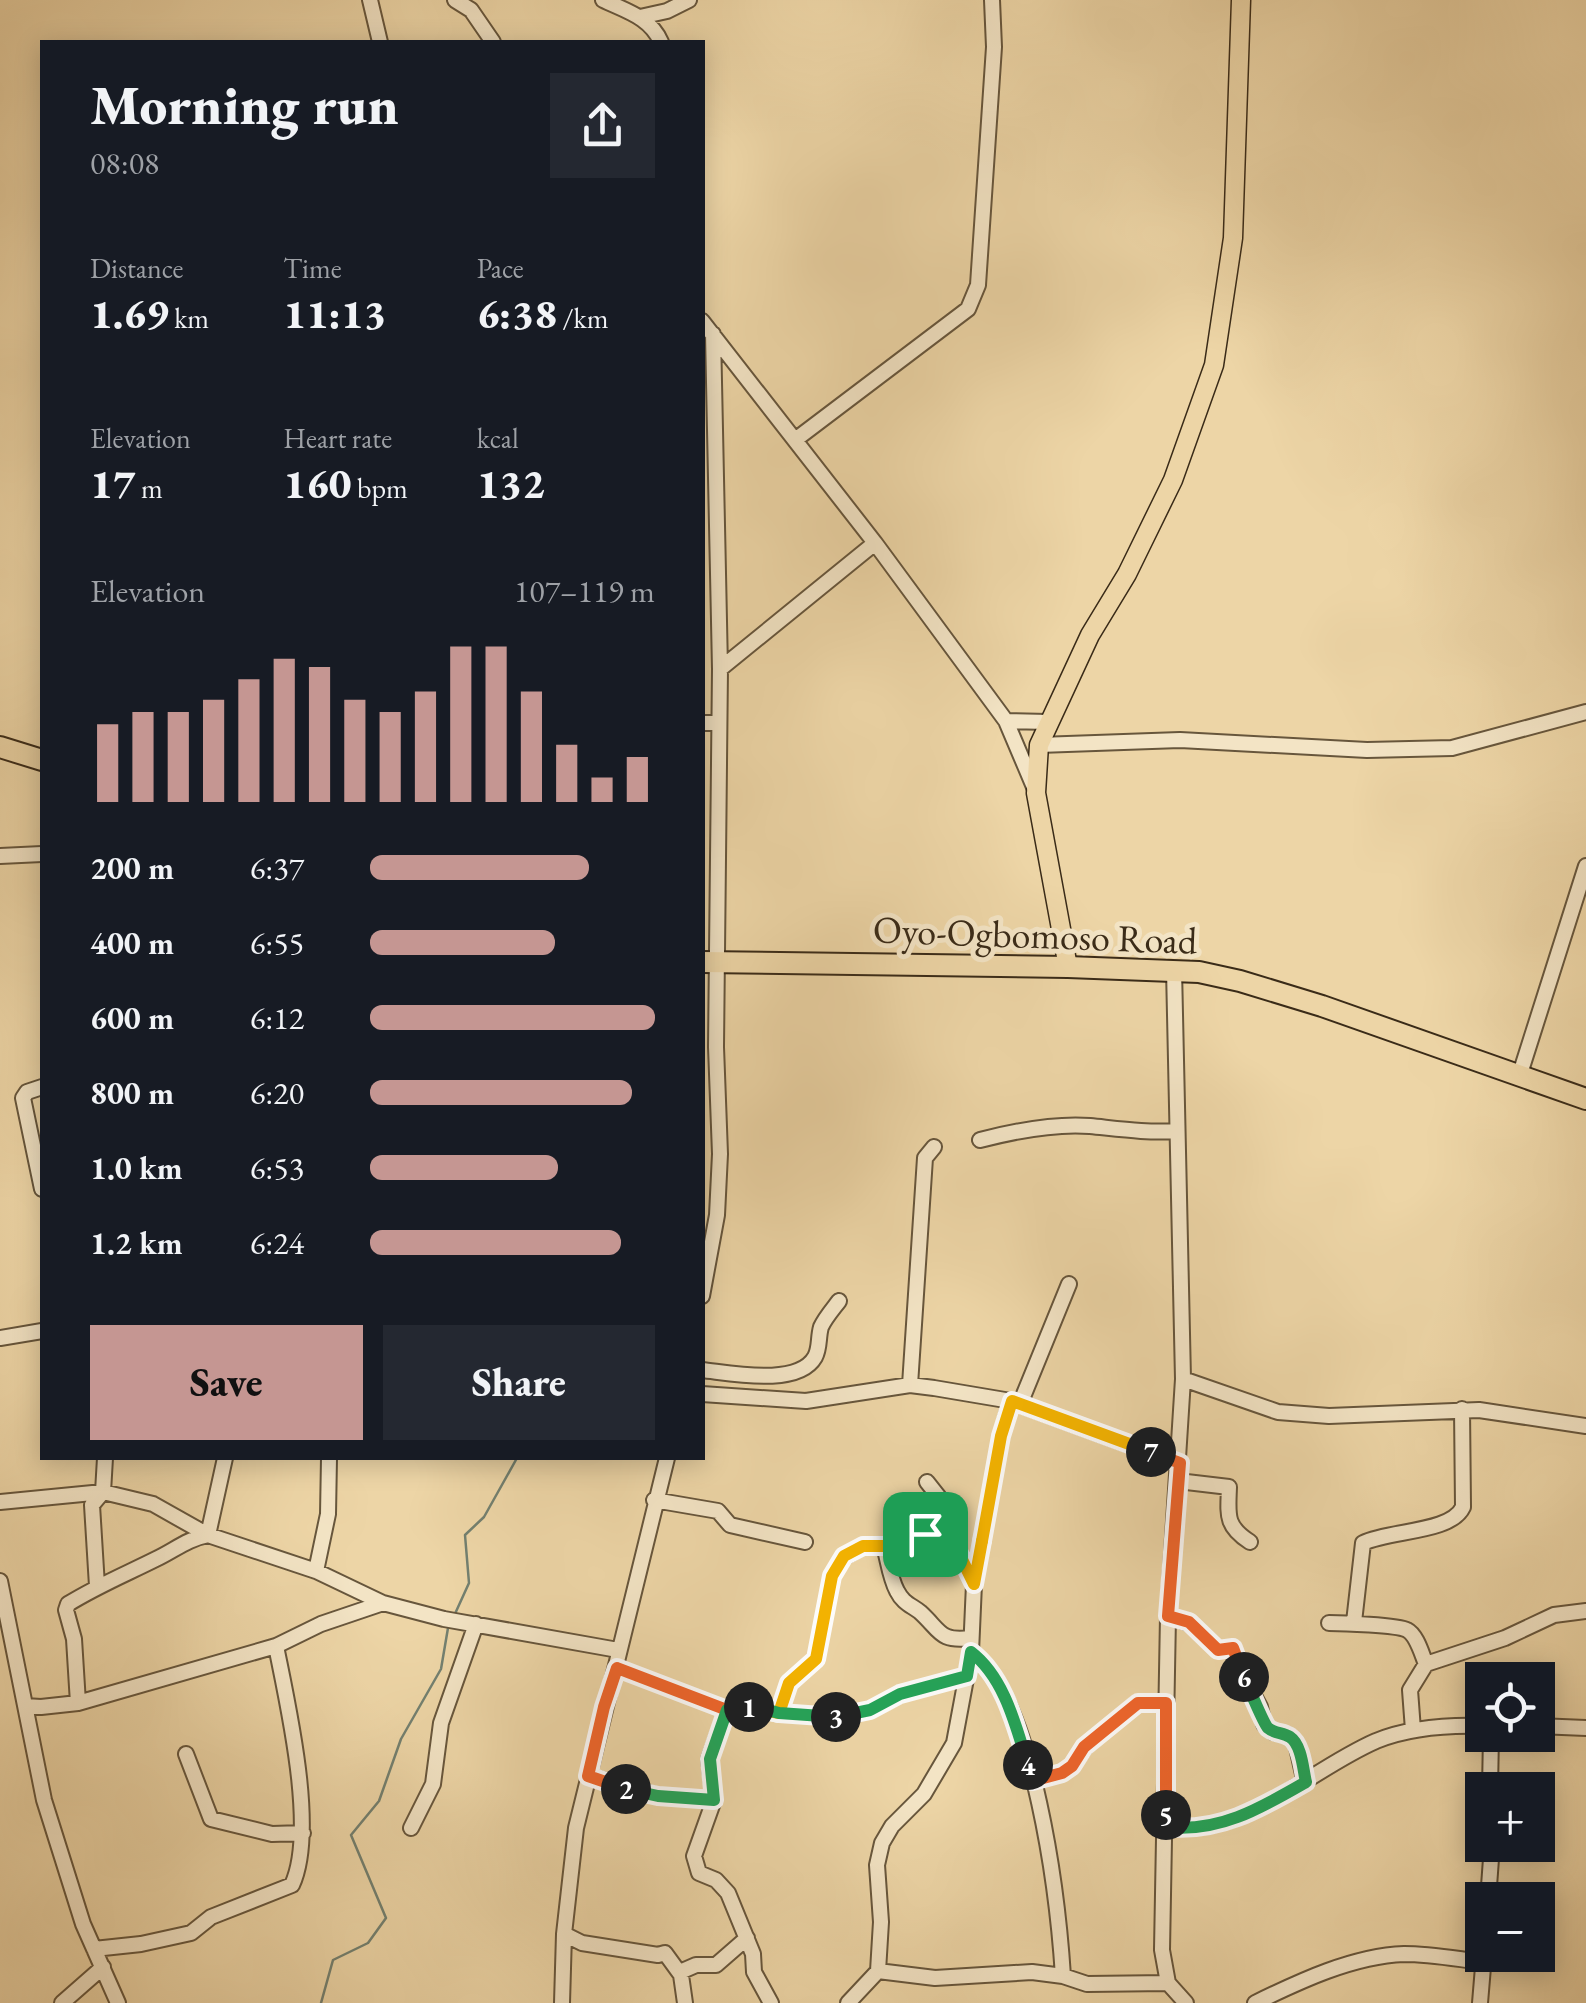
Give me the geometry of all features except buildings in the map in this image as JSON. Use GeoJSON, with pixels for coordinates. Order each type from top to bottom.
{"type":"FeatureCollection","features":[{"type":"Feature","properties":{"kind":"highway"},"geometry":{"type":"LineString","coordinates":[[0,747],[40,759]]}},
{"type":"Feature","properties":{"kind":"highway","name":"Oyo-Ogbomoso Road"},"geometry":{"type":"LineString","coordinates":[[709,962],[1174,969],[1256,986],[1586,1099]]}},
{"type":"Feature","properties":{"kind":"main road"},"geometry":{"type":"LineString","coordinates":[[1068,966],[1036,793],[1038,745],[1173,480],[1214,366],[1233,238],[1241,0]]}},
{"type":"Feature","properties":{"kind":"street"},"geometry":{"type":"LineString","coordinates":[[370,0],[380,40]]}},
{"type":"Feature","properties":{"kind":"street"},"geometry":{"type":"LineString","coordinates":[[455,0],[471,10],[492,40]]}},
{"type":"Feature","properties":{"kind":"street"},"geometry":{"type":"LineString","coordinates":[[604,0],[640,17],[658,37],[667,11]]}},
{"type":"Feature","properties":{"kind":"street"},"geometry":{"type":"LineString","coordinates":[[640,17],[667,11],[689,0]]}},
{"type":"Feature","properties":{"kind":"street"},"geometry":{"type":"LineString","coordinates":[[795,440],[968,308],[974,298],[994,48],[992,0]]}},
{"type":"Feature","properties":{"kind":"street"},"geometry":{"type":"LineString","coordinates":[[710,344],[795,440],[1006,722],[1036,793]]}},
{"type":"Feature","properties":{"kind":"street"},"geometry":{"type":"LineString","coordinates":[[705,1281],[718,1215],[720,1154],[709,962],[710,723],[720,669],[710,344]]}},
{"type":"Feature","properties":{"kind":"street"},"geometry":{"type":"LineString","coordinates":[[720,669],[875,543]]}},
{"type":"Feature","properties":{"kind":"street"},"geometry":{"type":"LineString","coordinates":[[1038,745],[1180,740],[1367,750],[1452,748],[1586,712]]}},
{"type":"Feature","properties":{"kind":"street"},"geometry":{"type":"LineString","coordinates":[[1006,722],[1048,722]]}},
{"type":"Feature","properties":{"kind":"street"},"geometry":{"type":"LineString","coordinates":[[0,856],[40,854]]}},
{"type":"Feature","properties":{"kind":"street"},"geometry":{"type":"LineString","coordinates":[[1519,1077],[1586,866]]}},
{"type":"Feature","properties":{"kind":"street"},"geometry":{"type":"LineString","coordinates":[[1174,969],[1183,1380],[1168,1616],[1162,1950],[1168,1983],[1186,2003]]}},
{"type":"Feature","properties":{"kind":"street"},"geometry":{"type":"LineString","coordinates":[[40,1088],[23,1098],[40,1179]]}},
{"type":"Feature","properties":{"kind":"street"},"geometry":{"type":"LineString","coordinates":[[980,1140],[1036,1128],[1086,1126],[1144,1133],[1176,1131]]}},
{"type":"Feature","properties":{"kind":"street"},"geometry":{"type":"LineString","coordinates":[[910,1386],[924,1158],[934,1146]]}},
{"type":"Feature","properties":{"kind":"street"},"geometry":{"type":"LineString","coordinates":[[848,2003],[878,1971],[878,1854],[892,1826],[924,1794],[954,1744],[971,1645],[974,1584],[1001,1436],[1069,1284]]}},
{"type":"Feature","properties":{"kind":"street"},"geometry":{"type":"LineString","coordinates":[[705,1370],[746,1376],[800,1372],[818,1353],[822,1324],[839,1301]]}},
{"type":"Feature","properties":{"kind":"street"},"geometry":{"type":"LineString","coordinates":[[0,1338],[40,1331]]}},
{"type":"Feature","properties":{"kind":"street"},"geometry":{"type":"LineString","coordinates":[[1183,1380],[1278,1412],[1329,1416],[1462,1409],[1586,1426]]}},
{"type":"Feature","properties":{"kind":"street"},"geometry":{"type":"LineString","coordinates":[[705,1394],[806,1401],[910,1386],[1016,1402],[1180,1463]]}},
{"type":"Feature","properties":{"kind":"street"},"geometry":{"type":"LineString","coordinates":[[1354,1622],[1363,1543],[1448,1523],[1458,1517],[1463,1507],[1462,1409]]}},
{"type":"Feature","properties":{"kind":"street"},"geometry":{"type":"LineString","coordinates":[[97,1586],[92,1505],[103,1492],[105,1460]]}},
{"type":"Feature","properties":{"kind":"street"},"geometry":{"type":"LineString","coordinates":[[208,1535],[225,1460]]}},
{"type":"Feature","properties":{"kind":"street"},"geometry":{"type":"LineString","coordinates":[[316,1571],[328,1514],[329,1460]]}},
{"type":"Feature","properties":{"kind":"street"},"geometry":{"type":"LineString","coordinates":[[562,2003],[564,1934],[576,1828],[666,1460]]}},
{"type":"Feature","properties":{"kind":"street"},"geometry":{"type":"LineString","coordinates":[[1178,1481],[1229,1488],[1228,1518],[1236,1533],[1250,1542]]}},
{"type":"Feature","properties":{"kind":"street"},"geometry":{"type":"LineString","coordinates":[[926,1482],[942,1501],[947,1529],[974,1584]]}},
{"type":"Feature","properties":{"kind":"street"},"geometry":{"type":"LineString","coordinates":[[0,1502],[103,1492],[154,1504],[208,1535],[316,1571],[383,1603],[452,1620],[618,1650]]}},
{"type":"Feature","properties":{"kind":"street"},"geometry":{"type":"LineString","coordinates":[[654,1500],[718,1511],[730,1524],[805,1542]]}},
{"type":"Feature","properties":{"kind":"street"},"geometry":{"type":"LineString","coordinates":[[779,1713],[789,1683],[816,1659],[834,1570],[856,1548],[884,1546],[947,1529]]}},
{"type":"Feature","properties":{"kind":"street"},"geometry":{"type":"LineString","coordinates":[[78,1703],[74,1639],[66,1607],[97,1586],[165,1555],[187,1540],[208,1535]]}},
{"type":"Feature","properties":{"kind":"street"},"geometry":{"type":"LineString","coordinates":[[884,1546],[894,1586],[907,1605],[918,1610],[936,1632],[971,1645],[1012,1712],[1032,1781],[1058,1905],[1063,1976]]}},
{"type":"Feature","properties":{"kind":"street"},"geometry":{"type":"LineString","coordinates":[[0,1581],[4,1629],[44,1800],[94,1949],[118,2003]]}},
{"type":"Feature","properties":{"kind":"street"},"geometry":{"type":"LineString","coordinates":[[25,1706],[78,1703],[276,1646],[322,1624],[383,1603]]}},
{"type":"Feature","properties":{"kind":"street"},"geometry":{"type":"LineString","coordinates":[[1413,1730],[1410,1690],[1426,1664],[1506,1638],[1554,1615],[1586,1612]]}},
{"type":"Feature","properties":{"kind":"street"},"geometry":{"type":"LineString","coordinates":[[1168,1616],[1189,1622],[1218,1650],[1233,1648],[1264,1724],[1296,1742],[1306,1782]]}},
{"type":"Feature","properties":{"kind":"street"},"geometry":{"type":"LineString","coordinates":[[1328,1623],[1354,1622],[1408,1630],[1426,1664]]}},
{"type":"Feature","properties":{"kind":"street"},"geometry":{"type":"LineString","coordinates":[[411,1828],[433,1784],[441,1723],[476,1624]]}},
{"type":"Feature","properties":{"kind":"street"},"geometry":{"type":"LineString","coordinates":[[94,1949],[191,1933],[211,1917],[292,1886],[303,1833],[276,1646]]}},
{"type":"Feature","properties":{"kind":"street"},"geometry":{"type":"LineString","coordinates":[[617,1668],[727,1710],[753,1706],[779,1713],[841,1718],[870,1710],[900,1694],[967,1676]]}},
{"type":"Feature","properties":{"kind":"street"},"geometry":{"type":"LineString","coordinates":[[1032,1781],[1062,1773],[1072,1766],[1084,1747],[1138,1703],[1166,1703]]}},
{"type":"Feature","properties":{"kind":"street"},"geometry":{"type":"LineString","coordinates":[[727,1710],[710,1759],[714,1800],[694,1856],[695,1866],[704,1876],[724,1886],[747,1938],[754,1972],[771,2003]]}},
{"type":"Feature","properties":{"kind":"street"},"geometry":{"type":"LineString","coordinates":[[1166,1827],[1190,1830],[1227,1823],[1376,1741],[1413,1730],[1465,1727]]}},
{"type":"Feature","properties":{"kind":"street"},"geometry":{"type":"LineString","coordinates":[[1555,1727],[1586,1728]]}},
{"type":"Feature","properties":{"kind":"street"},"geometry":{"type":"LineString","coordinates":[[186,1754],[211,1819],[272,1834],[303,1833]]}},
{"type":"Feature","properties":{"kind":"street"},"geometry":{"type":"LineString","coordinates":[[588,1776],[658,1796],[714,1800]]}},
{"type":"Feature","properties":{"kind":"street"},"geometry":{"type":"LineString","coordinates":[[564,1934],[582,1943],[666,1953],[680,1972],[685,2003]]}},
{"type":"Feature","properties":{"kind":"street"},"geometry":{"type":"LineString","coordinates":[[680,1972],[696,1965],[716,1965],[747,1938]]}},
{"type":"Feature","properties":{"kind":"street"},"geometry":{"type":"LineString","coordinates":[[1255,2003],[1280,1997],[1316,1976],[1384,1956],[1465,1957]]}},
{"type":"Feature","properties":{"kind":"street"},"geometry":{"type":"LineString","coordinates":[[62,2003],[102,1967]]}},
{"type":"Feature","properties":{"kind":"street"},"geometry":{"type":"LineString","coordinates":[[878,1971],[935,1978],[1032,1972],[1087,1984],[1168,1983]]}},
{"type":"Feature","properties":{"kind":"street"},"geometry":{"type":"LineString","coordinates":[[1480,2003],[1483,1972]]}},
{"type":"Feature","properties":{"kind":"waterway"},"geometry":{"type":"LineString","coordinates":[[454,1616],[469,1583],[465,1535],[484,1517],[516,1460]]}},
{"type":"Feature","properties":{"kind":"waterway"},"geometry":{"type":"LineString","coordinates":[[321,2003],[333,1960],[368,1943],[386,1918],[351,1835],[379,1801],[401,1739],[441,1669],[448,1628]]}},
{"type":"Feature","properties":{"kind":"route"},"geometry":{"type":"LineString","coordinates":[[925,1534],[884,1546],[863,1546],[844,1556],[832,1576],[816,1659],[789,1683],[779,1713],[753,1706],[727,1710],[617,1668],[588,1776],[658,1796],[714,1800],[710,1759],[727,1710],[753,1706],[779,1713],[841,1718],[870,1710],[900,1694],[967,1676],[971,1652],[986,1666],[1012,1712],[1032,1781],[1062,1773],[1072,1766],[1084,1747],[1127,1710],[1138,1703],[1152,1702],[1166,1703],[1166,1827],[1190,1830],[1227,1823],[1306,1782],[1296,1742],[1264,1724],[1233,1648],[1218,1650],[1189,1622],[1168,1616],[1180,1463],[1012,1401],[1004,1420],[974,1584],[947,1529],[925,1534]]}}]}
